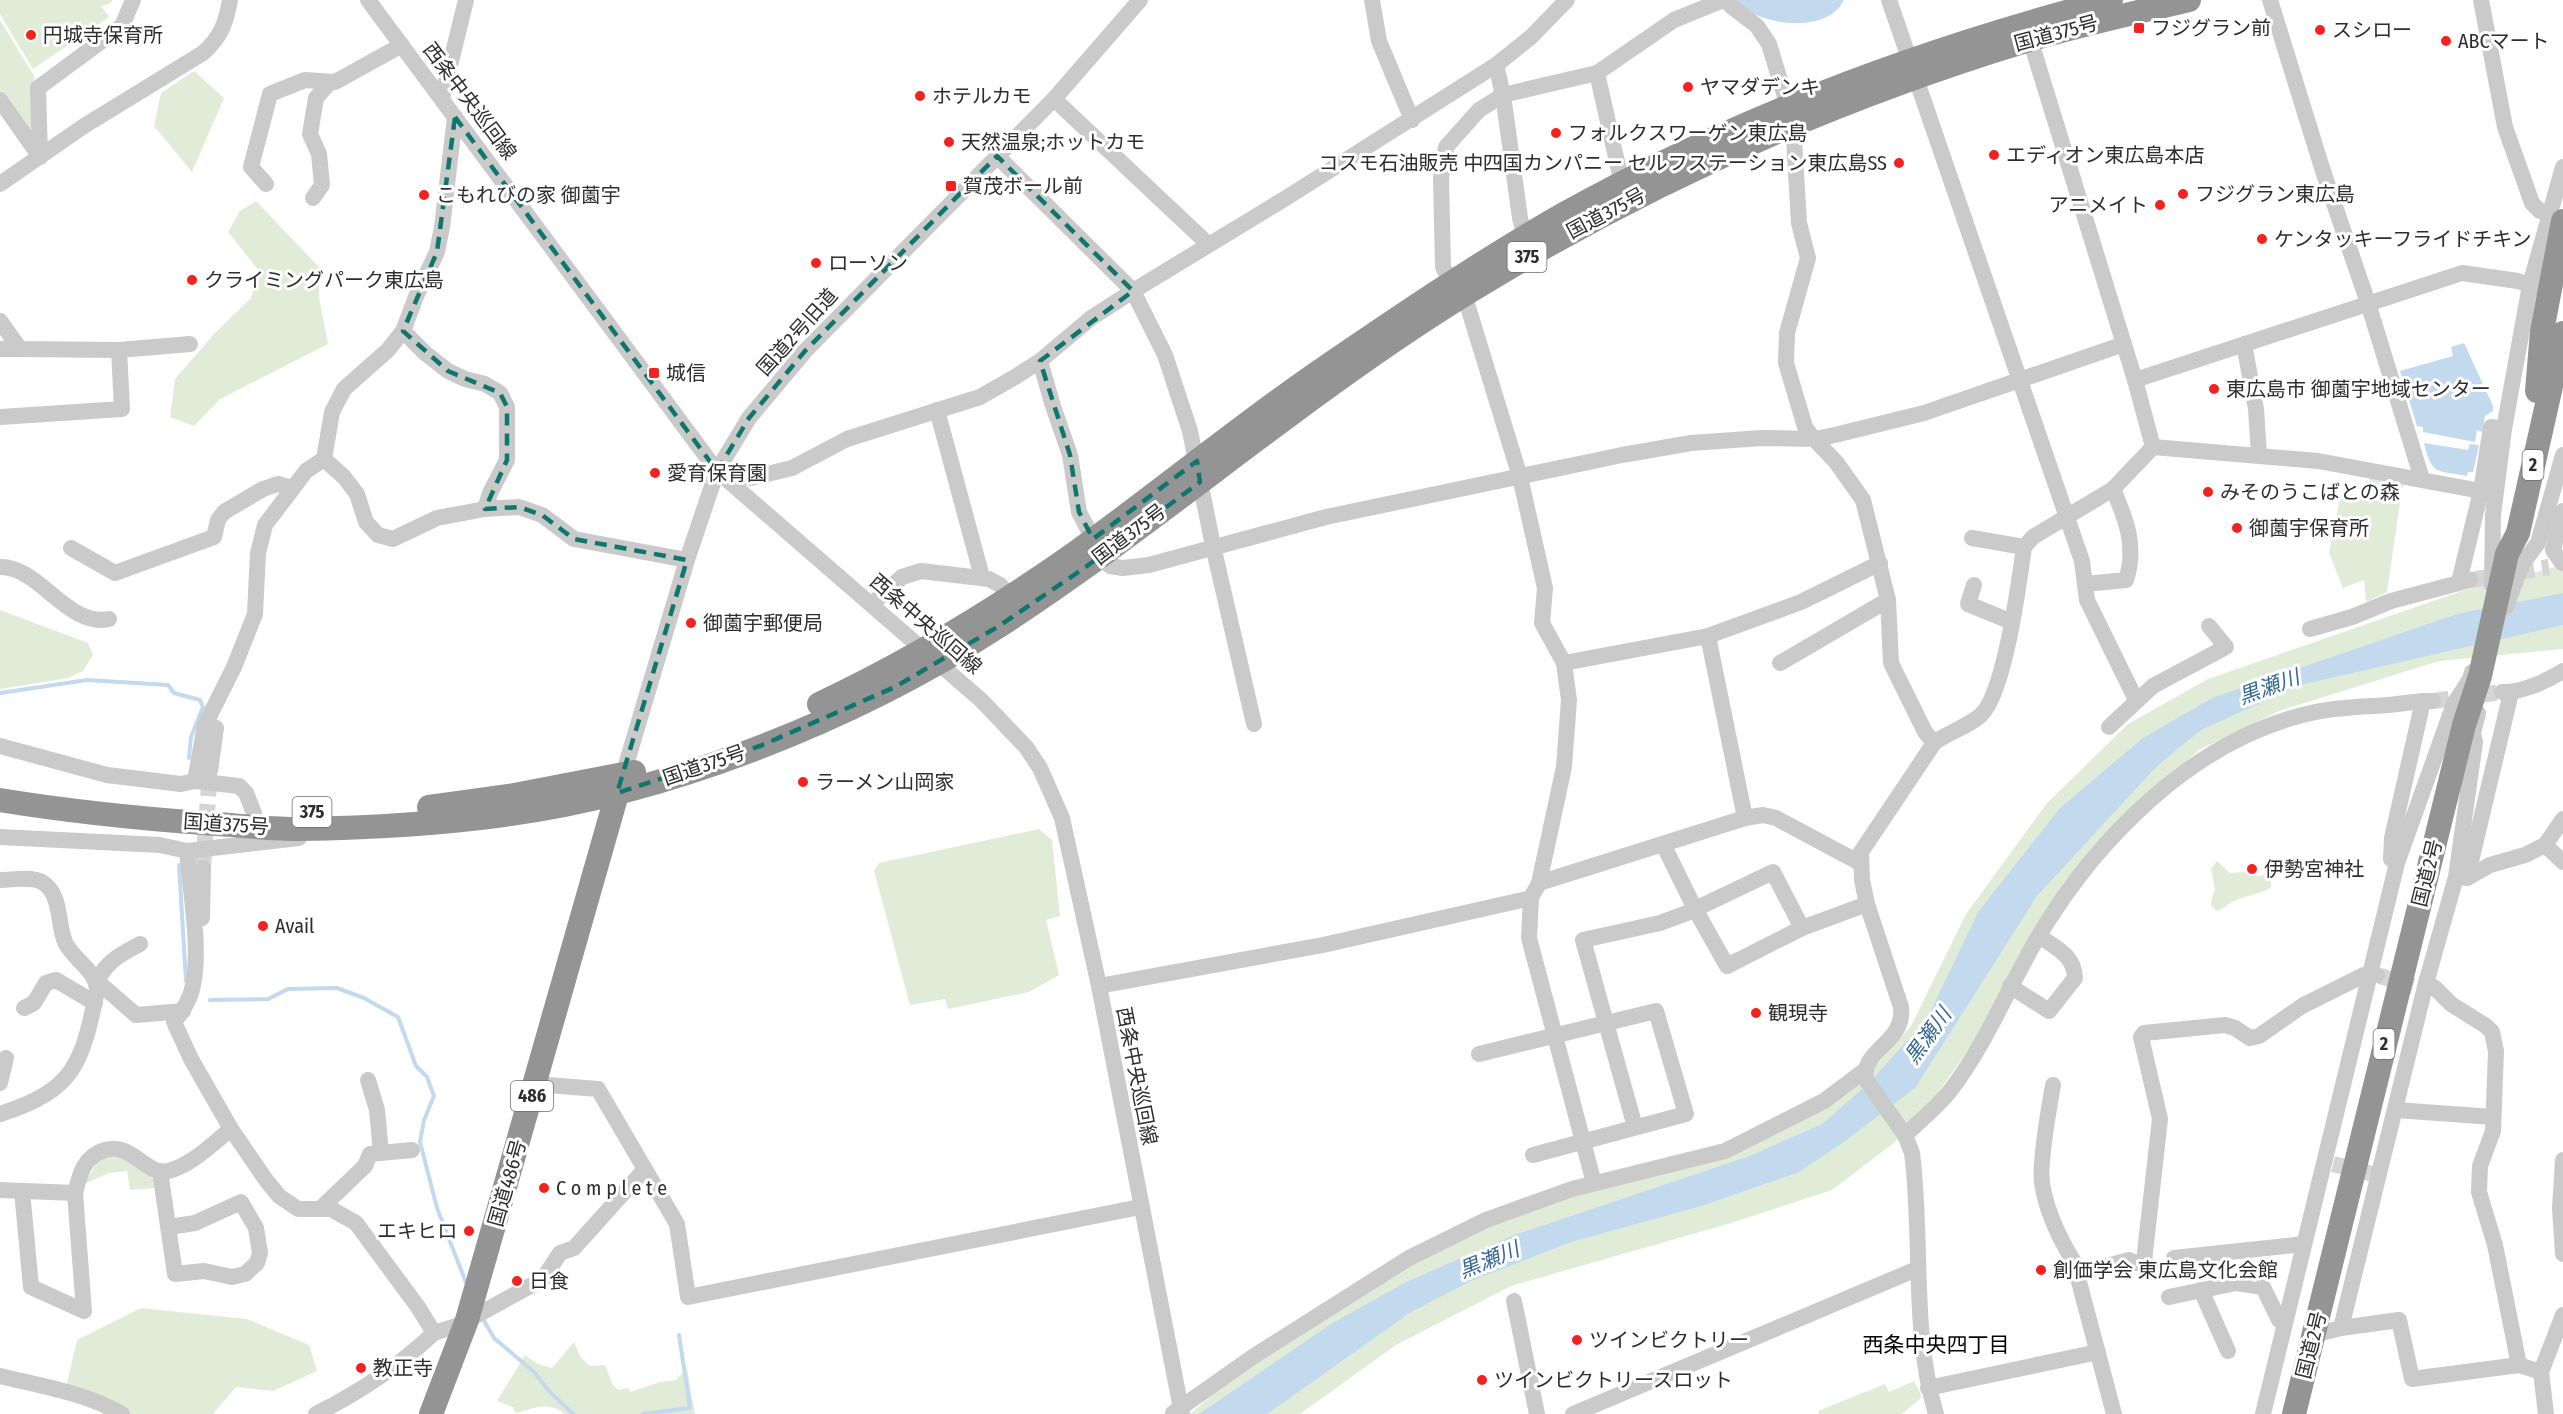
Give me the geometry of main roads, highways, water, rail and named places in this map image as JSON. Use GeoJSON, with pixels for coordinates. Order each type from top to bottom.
{"type":"FeatureCollection","features":[{"type":"Feature","properties":{"kind":"highway","name":"国道375号"},"geometry":{"type":"LineString","coordinates":[[0,800],[130,817],[267,828],[340,828],[508,815],[620,784],[787,718],[933,657],[999,626],[1097,547],[1198,471],[1324,390],[1525,237],[1622,184],[1791,115],[2044,18],[2110,0]]}},
{"type":"Feature","properties":{"kind":"highway","name":"国道375号"},"geometry":{"type":"LineString","coordinates":[[1912,68],[2189,0]]}},
{"type":"Feature","properties":{"kind":"highway","name":"国道375号"},"geometry":{"type":"LineString","coordinates":[[1456,290],[1791,115]]}},
{"type":"Feature","properties":{"kind":"highway"},"geometry":{"type":"LineString","coordinates":[[2518,533],[2535,422],[2542,331],[2557,217]]}},
{"type":"Feature","properties":{"kind":"highway","name":"国道2号"},"geometry":{"type":"LineString","coordinates":[[2294,1414],[2464,725],[2500,595],[2507,554],[2518,533],[2563,333]]}},
{"type":"Feature","properties":{"kind":"highway"},"geometry":{"type":"LineString","coordinates":[[2518,533],[2563,381]]}},
{"type":"Feature","properties":{"kind":"highway","name":"国道375号"},"geometry":{"type":"LineString","coordinates":[[933,657],[1010,596],[1097,547]]}},
{"type":"Feature","properties":{"kind":"highway","name":"国道375号"},"geometry":{"type":"LineString","coordinates":[[0,784],[65,795],[254,813],[363,812],[422,808],[620,784]]}},
{"type":"Feature","properties":{"kind":"highway","name":"国道486号"},"geometry":{"type":"LineString","coordinates":[[431,1414],[467,1320],[620,784]]}},
{"type":"Feature","properties":{"kind":"water"},"geometry":{"type":"Polygon","coordinates":[[[1736,0],[1844,0],[1828,16],[1805,23],[1793,23],[1755,15],[1736,0]]]}},
{"type":"Feature","properties":{"kind":"water"},"geometry":{"type":"Polygon","coordinates":[[[2464,343],[2493,406],[2493,411],[2485,416],[2482,432],[2477,430],[2475,442],[2423,432],[2423,427],[2417,426],[2400,371],[2453,356],[2451,347],[2464,343]]]}},
{"type":"Feature","properties":{"kind":"water"},"geometry":{"type":"Polygon","coordinates":[[[2424,443],[2468,450],[2470,444],[2479,445],[2473,472],[2468,472],[2467,476],[2437,470],[2430,461],[2424,443]]]}},
{"type":"Feature","properties":{"kind":"water","name":"黒瀬川"},"geometry":{"type":"Polygon","coordinates":[[[2563,593],[2563,625],[2300,685],[2201,730],[2157,766],[2037,896],[1915,1088],[1841,1144],[1797,1173],[1701,1206],[1571,1242],[1471,1281],[1411,1312],[1267,1414],[1199,1414],[1331,1324],[1406,1282],[1514,1235],[1747,1157],[1822,1124],[1868,1084],[1927,1019],[1978,912],[2060,808],[2143,738],[2212,698],[2457,614],[2563,593]]]}},
{"type":"Feature","properties":{"kind":"waterway"},"geometry":{"type":"LineString","coordinates":[[0,693],[87,680],[168,685],[174,693],[200,700],[203,707],[191,737],[189,758]]}},
{"type":"Feature","properties":{"kind":"waterway"},"geometry":{"type":"LineString","coordinates":[[179,865],[186,981]]}},
{"type":"Feature","properties":{"kind":"waterway"},"geometry":{"type":"LineString","coordinates":[[210,1000],[268,999],[288,989],[337,988],[364,998],[398,1017],[416,1066],[427,1077],[434,1096],[424,1120],[420,1142],[437,1208],[467,1285]]}},
{"type":"Feature","properties":{"kind":"waterway"},"geometry":{"type":"LineString","coordinates":[[483,1319],[494,1338],[534,1372],[549,1391],[573,1414]]}},
{"type":"Feature","properties":{"kind":"waterway"},"geometry":{"type":"LineString","coordinates":[[643,1414],[690,1408],[679,1335]]}},
{"type":"Feature","properties":{"kind":"tunnel"},"geometry":{"type":"LineString","coordinates":[[2471,580],[2549,567]]}},
{"type":"Feature","properties":{"kind":"tunnel"},"geometry":{"type":"LineString","coordinates":[[2433,701],[2502,692]]}},
{"type":"Feature","properties":{"kind":"tunnel"},"geometry":{"type":"LineString","coordinates":[[203,868],[210,771]]}},
{"type":"Feature","properties":{"kind":"tunnel"},"geometry":{"type":"LineString","coordinates":[[2380,976],[2413,986]]}},
{"type":"Feature","properties":{"kind":"tunnel"},"geometry":{"type":"LineString","coordinates":[[2333,1164],[2373,1174]]}},
{"type":"Feature","properties":{"kind":"place","name":"フジグラン前"},"geometry":{"type":"Point","coordinates":[2139,28]}},
{"type":"Feature","properties":{"kind":"place","name":"スシロー"},"geometry":{"type":"Point","coordinates":[2320,30]}},
{"type":"Feature","properties":{"kind":"place","name":"円城寺保育所"},"geometry":{"type":"Point","coordinates":[31,35]}},
{"type":"Feature","properties":{"kind":"place","name":"ABCマート"},"geometry":{"type":"Point","coordinates":[2446,41]}},
{"type":"Feature","properties":{"kind":"place","name":"ヤマダデンキ"},"geometry":{"type":"Point","coordinates":[1688,87]}},
{"type":"Feature","properties":{"kind":"place","name":"ホテルカモ"},"geometry":{"type":"Point","coordinates":[920,96]}},
{"type":"Feature","properties":{"kind":"place","name":"フォルクスワーゲン東広島"},"geometry":{"type":"Point","coordinates":[1556,133]}},
{"type":"Feature","properties":{"kind":"place","name":"天然温泉;ホットカモ"},"geometry":{"type":"Point","coordinates":[949,142]}},
{"type":"Feature","properties":{"kind":"place","name":"エディオン東広島本店"},"geometry":{"type":"Point","coordinates":[1994,155]}},
{"type":"Feature","properties":{"kind":"place","name":"コスモ石油販売 中四国カンパニー セルフステーション東広島SS"},"geometry":{"type":"Point","coordinates":[1899,163]}},
{"type":"Feature","properties":{"kind":"place","name":"賀茂ボール前"},"geometry":{"type":"Point","coordinates":[951,186]}},
{"type":"Feature","properties":{"kind":"place","name":"フジグラン東広島"},"geometry":{"type":"Point","coordinates":[2183,194]}},
{"type":"Feature","properties":{"kind":"place","name":"こもれびの家 御薗宇"},"geometry":{"type":"Point","coordinates":[424,195]}},
{"type":"Feature","properties":{"kind":"place","name":"アニメイト"},"geometry":{"type":"Point","coordinates":[2160,205]}},
{"type":"Feature","properties":{"kind":"place","name":"ケンタッキーフライドチキン"},"geometry":{"type":"Point","coordinates":[2262,239]}},
{"type":"Feature","properties":{"kind":"place","name":"ローソン"},"geometry":{"type":"Point","coordinates":[816,263]}},
{"type":"Feature","properties":{"kind":"place","name":"クライミングパーク東広島"},"geometry":{"type":"Point","coordinates":[192,280]}},
{"type":"Feature","properties":{"kind":"place","name":"城信"},"geometry":{"type":"Point","coordinates":[654,373]}},
{"type":"Feature","properties":{"kind":"place","name":"東広島市 御薗宇地域センター"},"geometry":{"type":"Point","coordinates":[2214,389]}},
{"type":"Feature","properties":{"kind":"place","name":"愛育保育園"},"geometry":{"type":"Point","coordinates":[655,473]}},
{"type":"Feature","properties":{"kind":"place","name":"みそのうこばとの森"},"geometry":{"type":"Point","coordinates":[2208,492]}},
{"type":"Feature","properties":{"kind":"place","name":"御薗宇保育所"},"geometry":{"type":"Point","coordinates":[2237,528]}},
{"type":"Feature","properties":{"kind":"place","name":"御薗宇郵便局"},"geometry":{"type":"Point","coordinates":[691,623]}},
{"type":"Feature","properties":{"kind":"place","name":"ラーメン山岡家"},"geometry":{"type":"Point","coordinates":[803,782]}},
{"type":"Feature","properties":{"kind":"place","name":"伊勢宮神社"},"geometry":{"type":"Point","coordinates":[2252,869]}},
{"type":"Feature","properties":{"kind":"place","name":"Avail"},"geometry":{"type":"Point","coordinates":[263,926]}},
{"type":"Feature","properties":{"kind":"place","name":"観現寺"},"geometry":{"type":"Point","coordinates":[1756,1013]}},
{"type":"Feature","properties":{"kind":"place","name":"C o m p l e t e"},"geometry":{"type":"Point","coordinates":[544,1188]}},
{"type":"Feature","properties":{"kind":"place","name":"エキヒロ"},"geometry":{"type":"Point","coordinates":[469,1231]}},
{"type":"Feature","properties":{"kind":"place","name":"創価学会 東広島文化会館"},"geometry":{"type":"Point","coordinates":[2041,1270]}},
{"type":"Feature","properties":{"kind":"place","name":"日食"},"geometry":{"type":"Point","coordinates":[517,1281]}},
{"type":"Feature","properties":{"kind":"place","name":"ツインビクトリー"},"geometry":{"type":"Point","coordinates":[1577,1340]}},
{"type":"Feature","properties":{"kind":"place","name":"教正寺"},"geometry":{"type":"Point","coordinates":[361,1368]}},
{"type":"Feature","properties":{"kind":"place","name":"ツインビクトリースロット"},"geometry":{"type":"Point","coordinates":[1482,1380]}},
{"type":"Feature","properties":{"kind":"district","name":"西条中央四丁目"},"geometry":{"type":"Point","coordinates":[1936,1345]}}]}
